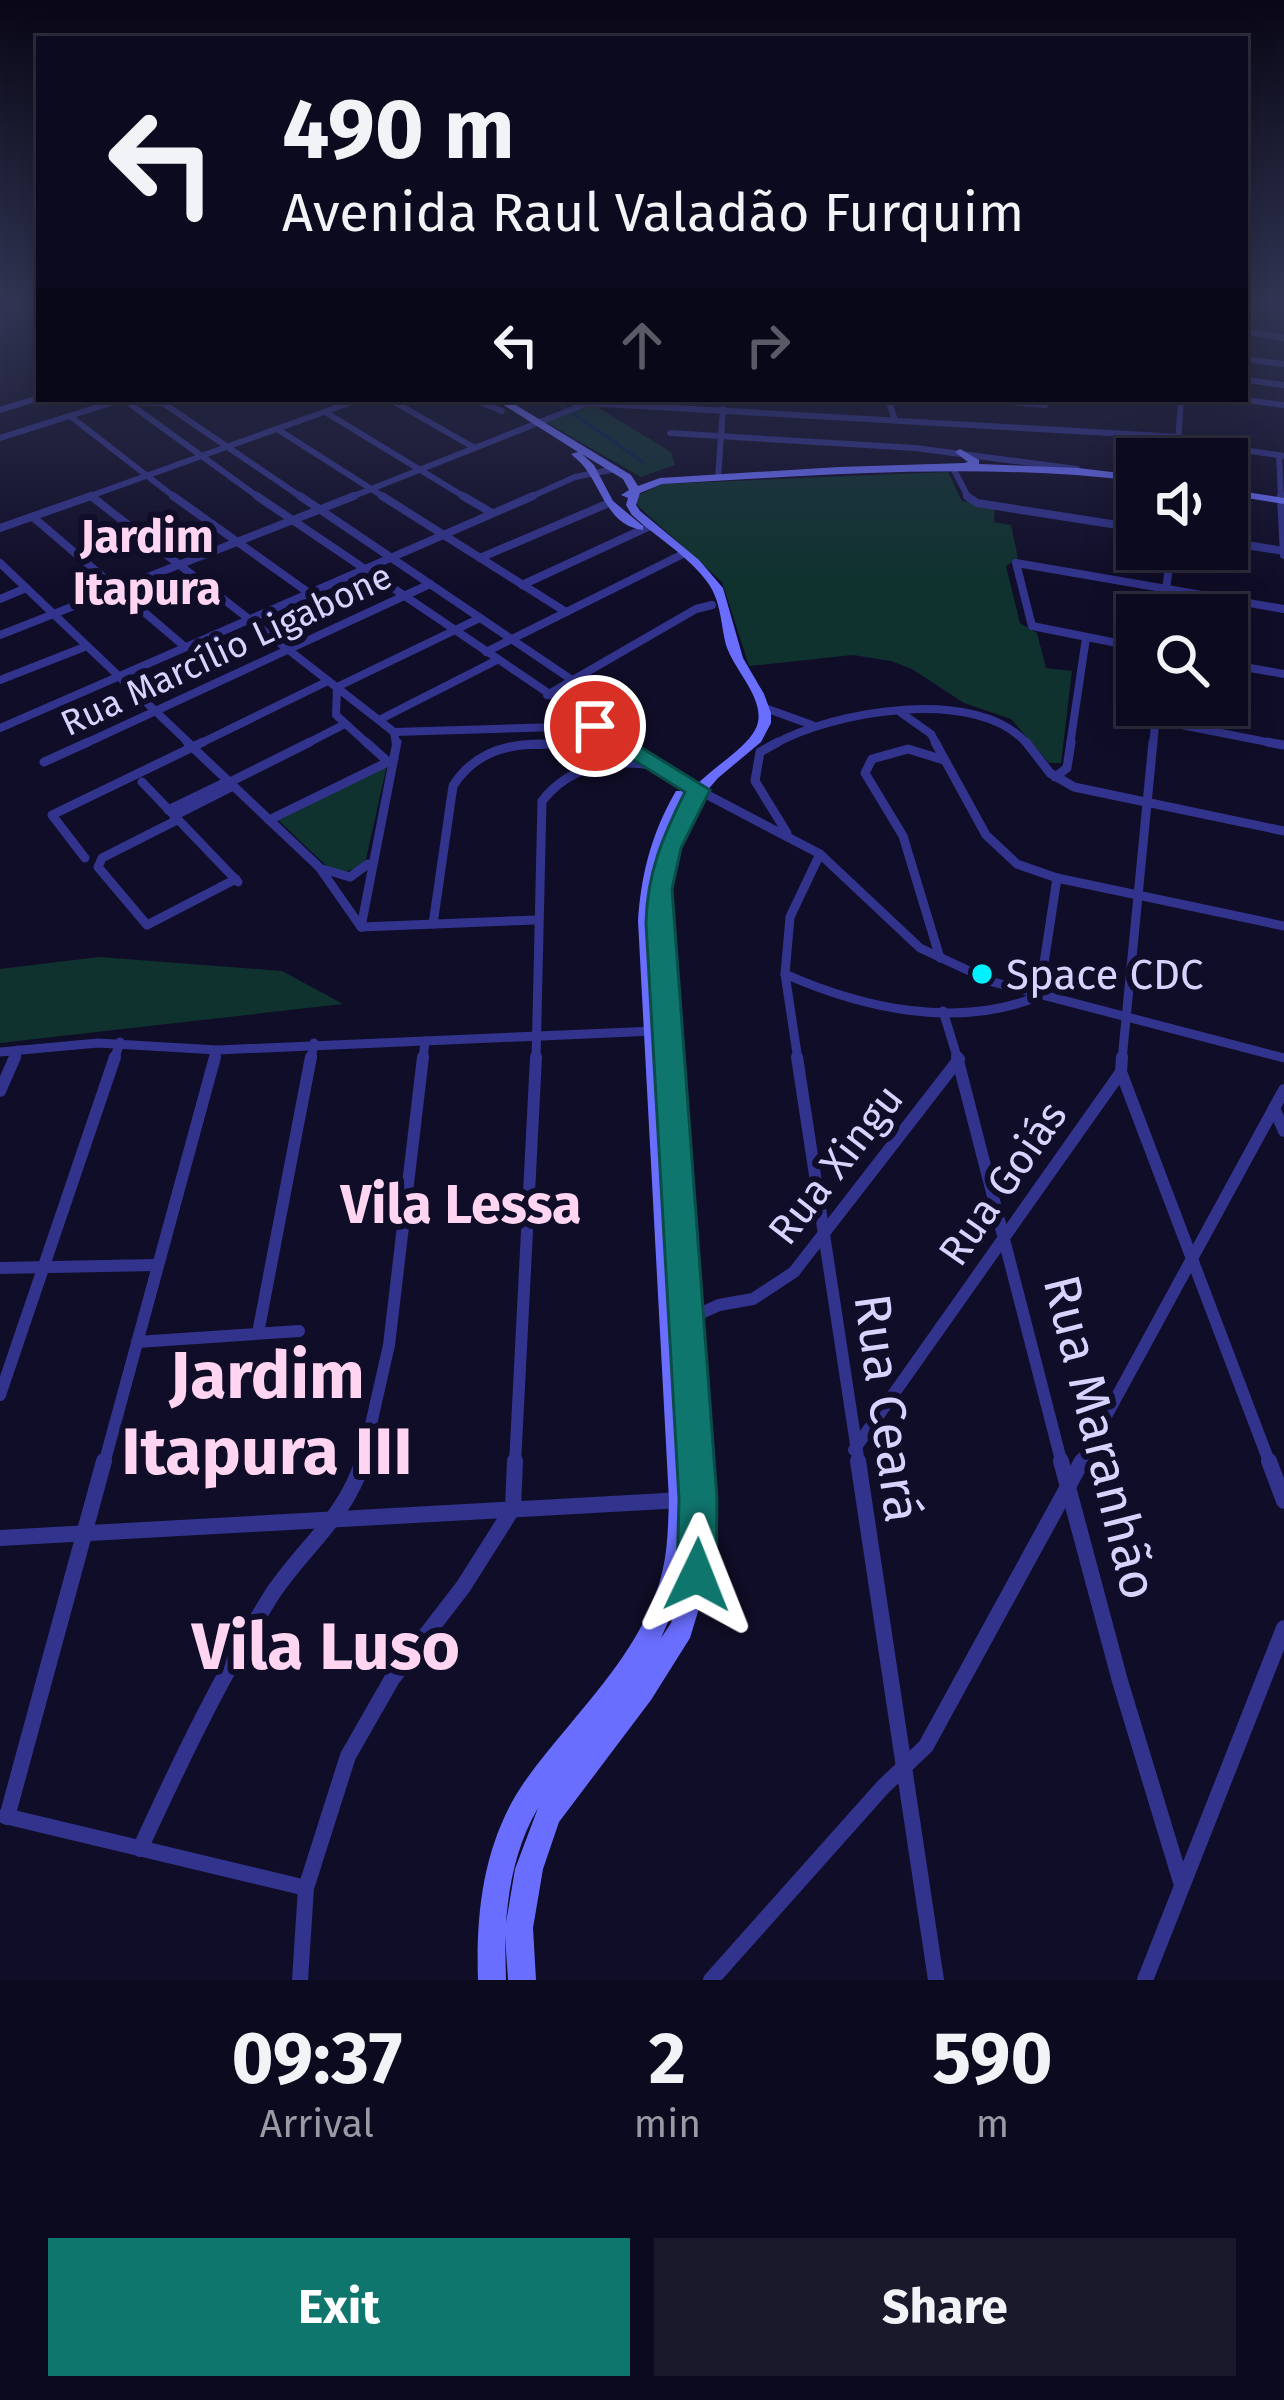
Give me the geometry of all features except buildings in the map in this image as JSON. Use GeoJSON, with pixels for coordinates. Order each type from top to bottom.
{"type":"FeatureCollection","features":[{"type":"Feature","properties":{"kind":"main road"},"geometry":{"type":"LineString","coordinates":[[504,406],[577,455],[609,503],[717,585],[734,651],[759,706],[757,729],[752,750],[693,786]]}},
{"type":"Feature","properties":{"kind":"main road"},"geometry":{"type":"LineString","coordinates":[[530,424],[615,469],[635,491]]}},
{"type":"Feature","properties":{"kind":"main road"},"geometry":{"type":"LineString","coordinates":[[958,467],[975,462],[960,452]]}},
{"type":"Feature","properties":{"kind":"main road"},"geometry":{"type":"LineString","coordinates":[[609,503],[660,481],[958,467],[1077,469],[1116,475]]}},
{"type":"Feature","properties":{"kind":"main road"},"geometry":{"type":"LineString","coordinates":[[635,491],[631,505],[646,528]]}},
{"type":"Feature","properties":{"kind":"main road"},"geometry":{"type":"LineString","coordinates":[[1248,495],[1283,501]]}},
{"type":"Feature","properties":{"kind":"main road"},"geometry":{"type":"LineString","coordinates":[[680,556],[706,584],[723,650],[759,706]]}},
{"type":"Feature","properties":{"kind":"main road"},"geometry":{"type":"LineString","coordinates":[[522,1980],[520,1928],[529,1869],[550,1814],[642,1691],[681,1629],[697,1575],[647,886],[669,815],[693,786],[757,729]]}},
{"type":"Feature","properties":{"kind":"main road"},"geometry":{"type":"LineString","coordinates":[[493,1980],[490,1937],[498,1878],[514,1826],[543,1778],[628,1670],[664,1613],[678,1566],[689,1499]]}},
{"type":"Feature","properties":{"kind":"street"},"geometry":{"type":"LineString","coordinates":[[0,410],[36,399]]}},
{"type":"Feature","properties":{"kind":"street"},"geometry":{"type":"LineString","coordinates":[[1248,400],[1284,405]]}},
{"type":"Feature","properties":{"kind":"street"},"geometry":{"type":"LineString","coordinates":[[0,438],[117,402]]}},
{"type":"Feature","properties":{"kind":"street"},"geometry":{"type":"LineString","coordinates":[[127,402],[292,521],[595,726],[693,786],[820,854],[905,938],[940,958],[968,973],[1039,996],[1284,1058]]}},
{"type":"Feature","properties":{"kind":"street"},"geometry":{"type":"LineString","coordinates":[[151,402],[164,403],[572,680]]}},
{"type":"Feature","properties":{"kind":"street"},"geometry":{"type":"LineString","coordinates":[[0,528],[352,402]]}},
{"type":"Feature","properties":{"kind":"street"},"geometry":{"type":"LineString","coordinates":[[394,402],[473,447]]}},
{"type":"Feature","properties":{"kind":"street"},"geometry":{"type":"LineString","coordinates":[[0,635],[530,424],[600,402],[659,402],[1165,438]]}},
{"type":"Feature","properties":{"kind":"street"},"geometry":{"type":"LineString","coordinates":[[815,402],[818,415]]}},
{"type":"Feature","properties":{"kind":"street"},"geometry":{"type":"LineString","coordinates":[[890,402],[896,420]]}},
{"type":"Feature","properties":{"kind":"street"},"geometry":{"type":"LineString","coordinates":[[1044,402],[1052,430]]}},
{"type":"Feature","properties":{"kind":"street"},"geometry":{"type":"LineString","coordinates":[[1179,438],[1180,402]]}},
{"type":"Feature","properties":{"kind":"street"},"geometry":{"type":"LineString","coordinates":[[718,478],[723,409]]}},
{"type":"Feature","properties":{"kind":"street"},"geometry":{"type":"LineString","coordinates":[[325,412],[493,513]]}},
{"type":"Feature","properties":{"kind":"street"},"geometry":{"type":"LineString","coordinates":[[70,416],[232,541],[309,592]]}},
{"type":"Feature","properties":{"kind":"street"},"geometry":{"type":"LineString","coordinates":[[941,423],[943,451]]}},
{"type":"Feature","properties":{"kind":"street"},"geometry":{"type":"LineString","coordinates":[[277,429],[566,612]]}},
{"type":"Feature","properties":{"kind":"street"},"geometry":{"type":"LineString","coordinates":[[670,433],[960,452],[1077,469]]}},
{"type":"Feature","properties":{"kind":"street"},"geometry":{"type":"LineString","coordinates":[[1248,450],[1281,455],[1284,552],[1248,546]]}},
{"type":"Feature","properties":{"kind":"street"},"geometry":{"type":"LineString","coordinates":[[958,467],[968,499],[977,503],[1116,525]]}},
{"type":"Feature","properties":{"kind":"street"},"geometry":{"type":"LineString","coordinates":[[0,728],[443,534],[587,474],[615,469]]}},
{"type":"Feature","properties":{"kind":"street"},"geometry":{"type":"LineString","coordinates":[[91,496],[394,732],[595,726]]}},
{"type":"Feature","properties":{"kind":"street"},"geometry":{"type":"LineString","coordinates":[[480,558],[609,503]]}},
{"type":"Feature","properties":{"kind":"street"},"geometry":{"type":"LineString","coordinates":[[33,517],[185,647]]}},
{"type":"Feature","properties":{"kind":"street"},"geometry":{"type":"LineString","coordinates":[[522,585],[646,528]]}},
{"type":"Feature","properties":{"kind":"street"},"geometry":{"type":"LineString","coordinates":[[486,652],[680,556]]}},
{"type":"Feature","properties":{"kind":"street"},"geometry":{"type":"LineString","coordinates":[[0,563],[319,868],[361,927]]}},
{"type":"Feature","properties":{"kind":"street"},"geometry":{"type":"LineString","coordinates":[[1116,643],[1032,626],[1016,563],[1284,609]]}},
{"type":"Feature","properties":{"kind":"street"},"geometry":{"type":"LineString","coordinates":[[1165,594],[1168,570]]}},
{"type":"Feature","properties":{"kind":"street","name":"Rua Marcílio Ligabone"},"geometry":{"type":"LineString","coordinates":[[44,762],[430,584]]}},
{"type":"Feature","properties":{"kind":"street"},"geometry":{"type":"LineString","coordinates":[[0,598],[26,588]]}},
{"type":"Feature","properties":{"kind":"street"},"geometry":{"type":"LineString","coordinates":[[548,695],[696,609],[712,605]]}},
{"type":"Feature","properties":{"kind":"street"},"geometry":{"type":"LineString","coordinates":[[85,858],[52,815],[190,745],[480,618]]}},
{"type":"Feature","properties":{"kind":"street"},"geometry":{"type":"LineString","coordinates":[[1055,777],[1067,769],[1086,638]]}},
{"type":"Feature","properties":{"kind":"street"},"geometry":{"type":"LineString","coordinates":[[0,680],[87,646]]}},
{"type":"Feature","properties":{"kind":"street"},"geometry":{"type":"LineString","coordinates":[[379,720],[497,660]]}},
{"type":"Feature","properties":{"kind":"street"},"geometry":{"type":"LineString","coordinates":[[1248,668],[1284,674]]}},
{"type":"Feature","properties":{"kind":"street"},"geometry":{"type":"LineString","coordinates":[[333,684],[336,715],[389,759]]}},
{"type":"Feature","properties":{"kind":"street"},"geometry":{"type":"LineString","coordinates":[[759,706],[793,721],[821,726]]}},
{"type":"Feature","properties":{"kind":"street"},"geometry":{"type":"LineString","coordinates":[[900,712],[931,734],[986,835],[1004,854],[1057,878],[1284,926]]}},
{"type":"Feature","properties":{"kind":"street"},"geometry":{"type":"LineString","coordinates":[[788,836],[754,781],[752,750],[821,726],[900,712],[963,712],[1000,720],[1017,730],[1064,783],[1284,831]]}},
{"type":"Feature","properties":{"kind":"street"},"geometry":{"type":"LineString","coordinates":[[142,782],[173,815],[238,882],[147,925],[98,867],[102,859],[173,815],[230,783],[344,725]]}},
{"type":"Feature","properties":{"kind":"street"},"geometry":{"type":"LineString","coordinates":[[1155,726],[1121,1072],[1284,1501]]}},
{"type":"Feature","properties":{"kind":"street"},"geometry":{"type":"LineString","coordinates":[[1183,726],[1284,745]]}},
{"type":"Feature","properties":{"kind":"street"},"geometry":{"type":"LineString","coordinates":[[361,927],[394,732]]}},
{"type":"Feature","properties":{"kind":"street"},"geometry":{"type":"LineString","coordinates":[[433,924],[453,786],[464,766],[500,749],[542,743],[658,766]]}},
{"type":"Feature","properties":{"kind":"street"},"geometry":{"type":"LineString","coordinates":[[940,958],[903,836],[865,773],[872,759],[886,751],[918,750],[944,760]]}},
{"type":"Feature","properties":{"kind":"street"},"geometry":{"type":"LineString","coordinates":[[300,1980],[305,1888],[347,1756],[392,1678],[463,1587],[513,1508],[537,1036],[542,801],[560,781],[608,753]]}},
{"type":"Feature","properties":{"kind":"street"},"geometry":{"type":"LineString","coordinates":[[268,820],[389,759]]}},
{"type":"Feature","properties":{"kind":"street"},"geometry":{"type":"LineString","coordinates":[[581,769],[640,761]]}},
{"type":"Feature","properties":{"kind":"street","name":"Rua Ceará"},"geometry":{"type":"LineString","coordinates":[[820,854],[790,917],[784,974],[936,1980]]}},
{"type":"Feature","properties":{"kind":"street"},"geometry":{"type":"LineString","coordinates":[[319,868],[350,877],[363,871],[372,855]]}},
{"type":"Feature","properties":{"kind":"street"},"geometry":{"type":"LineString","coordinates":[[1039,996],[1057,878]]}},
{"type":"Feature","properties":{"kind":"street"},"geometry":{"type":"LineString","coordinates":[[361,927],[536,920]]}},
{"type":"Feature","properties":{"kind":"street"},"geometry":{"type":"LineString","coordinates":[[784,974],[881,1012],[1003,1006],[1039,996]]}},
{"type":"Feature","properties":{"kind":"street","name":"Rua Maranhão"},"geometry":{"type":"LineString","coordinates":[[943,1010],[1006,1235],[1067,1482],[1181,1882]]}},
{"type":"Feature","properties":{"kind":"street"},"geometry":{"type":"LineString","coordinates":[[0,1052],[120,1042],[217,1050],[659,1031]]}},
{"type":"Feature","properties":{"kind":"street"},"geometry":{"type":"LineString","coordinates":[[140,1849],[190,1736],[247,1630],[301,1555],[339,1516],[362,1466],[381,1391],[424,1041]]}},
{"type":"Feature","properties":{"kind":"street"},"geometry":{"type":"LineString","coordinates":[[0,1395],[120,1042]]}},
{"type":"Feature","properties":{"kind":"street"},"geometry":{"type":"LineString","coordinates":[[258,1333],[314,1043]]}},
{"type":"Feature","properties":{"kind":"street"},"geometry":{"type":"LineString","coordinates":[[0,1091],[18,1050]]}},
{"type":"Feature","properties":{"kind":"street"},"geometry":{"type":"LineString","coordinates":[[217,1050],[3,1816],[305,1888]]}},
{"type":"Feature","properties":{"kind":"street","name":"Rua Xingu"},"geometry":{"type":"LineString","coordinates":[[678,1322],[766,1290],[794,1272],[958,1059]]}},
{"type":"Feature","properties":{"kind":"street","name":"Rua Goiás"},"geometry":{"type":"LineString","coordinates":[[854,1450],[1121,1072]]}},
{"type":"Feature","properties":{"kind":"street"},"geometry":{"type":"LineString","coordinates":[[711,1980],[926,1746],[1284,1090]]}},
{"type":"Feature","properties":{"kind":"street"},"geometry":{"type":"LineString","coordinates":[[1274,1108],[1284,1131]]}},
{"type":"Feature","properties":{"kind":"street"},"geometry":{"type":"LineString","coordinates":[[0,1268],[156,1265]]}},
{"type":"Feature","properties":{"kind":"street"},"geometry":{"type":"LineString","coordinates":[[137,1342],[298,1331]]}},
{"type":"Feature","properties":{"kind":"street"},"geometry":{"type":"LineString","coordinates":[[0,1538],[689,1499]]}},
{"type":"Feature","properties":{"kind":"street"},"geometry":{"type":"LineString","coordinates":[[1145,1980],[1284,1628]]}},
{"type":"Feature","properties":{"kind":"green space"},"geometry":{"type":"Polygon","coordinates":[[[594,405],[671,452],[675,465],[641,477],[544,421],[594,405]]]}},
{"type":"Feature","properties":{"kind":"green space"},"geometry":{"type":"Polygon","coordinates":[[[948,472],[962,501],[995,507],[994,522],[1011,525],[1018,558],[1006,566],[1020,623],[1037,633],[1046,668],[1072,671],[1061,763],[1049,763],[1011,719],[964,703],[891,661],[853,655],[749,666],[722,582],[638,506],[635,497],[662,484],[948,472]]]}},
{"type":"Feature","properties":{"kind":"green space"},"geometry":{"type":"Polygon","coordinates":[[[387,765],[366,859],[359,868],[335,874],[276,818],[387,765]]]}},
{"type":"Feature","properties":{"kind":"green space"},"geometry":{"type":"Polygon","coordinates":[[[99,957],[282,971],[343,1004],[0,1043],[0,969],[99,957]]]}},
{"type":"Feature","properties":{"kind":"waterway"},"geometry":{"type":"LineString","coordinates":[[556,402],[643,462]]}},
{"type":"Feature","properties":{"kind":"place","name":"Space CDC"},"geometry":{"type":"Point","coordinates":[982,974]}},
{"type":"Feature","properties":{"kind":"district","name":"Jardim Itapura"},"geometry":{"type":"Point","coordinates":[147,562]}},
{"type":"Feature","properties":{"kind":"district","name":"Vila Lessa"},"geometry":{"type":"Point","coordinates":[461,1204]}},
{"type":"Feature","properties":{"kind":"district","name":"Jardim Itapura III"},"geometry":{"type":"Point","coordinates":[267,1412]}},
{"type":"Feature","properties":{"kind":"district","name":"Vila Luso"},"geometry":{"type":"Point","coordinates":[326,1646]}},
{"type":"Feature","properties":{"kind":"route"},"geometry":{"type":"LineString","coordinates":[[595,726],[698,790],[669,848],[659,889],[658,923],[698,1499],[697,1575]]}}]}
